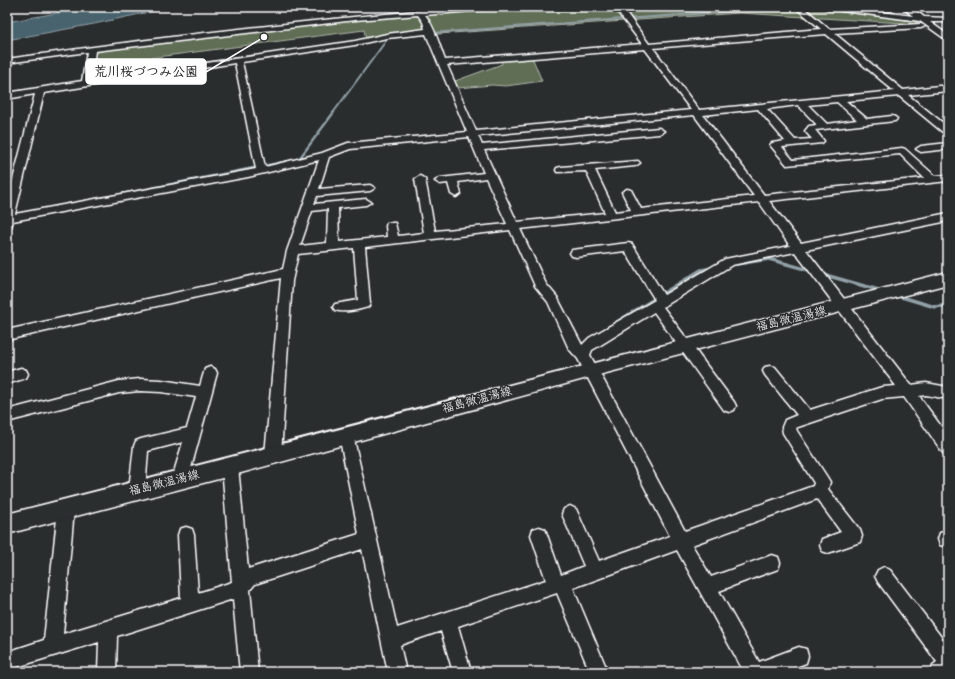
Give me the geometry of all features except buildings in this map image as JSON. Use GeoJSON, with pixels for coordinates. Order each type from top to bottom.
{"type":"FeatureCollection","features":[{"type":"Feature","properties":{"kind":"main road","name":"福島微温湯線"},"geometry":{"type":"LineString","coordinates":[[7,524],[346,435],[587,362],[686,346],[948,278]]}},
{"type":"Feature","properties":{"kind":"street"},"geometry":{"type":"LineString","coordinates":[[7,61],[355,18],[495,7]]}},
{"type":"Feature","properties":{"kind":"street"},"geometry":{"type":"LineString","coordinates":[[799,7],[948,132]]}},
{"type":"Feature","properties":{"kind":"street"},"geometry":{"type":"LineString","coordinates":[[827,7],[947,24]]}},
{"type":"Feature","properties":{"kind":"street"},"geometry":{"type":"LineString","coordinates":[[906,7],[920,21],[948,39]]}},
{"type":"Feature","properties":{"kind":"street"},"geometry":{"type":"LineString","coordinates":[[620,10],[798,249],[908,391],[948,448]]}},
{"type":"Feature","properties":{"kind":"street"},"geometry":{"type":"LineString","coordinates":[[420,13],[427,22],[429,31],[478,148],[540,286],[553,300],[574,345],[587,362],[681,541],[754,672]]}},
{"type":"Feature","properties":{"kind":"street"},"geometry":{"type":"LineString","coordinates":[[442,63],[829,32],[920,21]]}},
{"type":"Feature","properties":{"kind":"street"},"geometry":{"type":"LineString","coordinates":[[7,96],[355,43],[386,36],[429,31]]}},
{"type":"Feature","properties":{"kind":"street"},"geometry":{"type":"LineString","coordinates":[[86,83],[91,50]]}},
{"type":"Feature","properties":{"kind":"street"},"geometry":{"type":"LineString","coordinates":[[238,60],[261,170]]}},
{"type":"Feature","properties":{"kind":"street"},"geometry":{"type":"LineString","coordinates":[[40,90],[7,221],[261,170],[325,155],[348,146],[948,88]]}},
{"type":"Feature","properties":{"kind":"street"},"geometry":{"type":"LineString","coordinates":[[839,99],[865,122]]}},
{"type":"Feature","properties":{"kind":"street"},"geometry":{"type":"LineString","coordinates":[[800,102],[824,126]]}},
{"type":"Feature","properties":{"kind":"street"},"geometry":{"type":"LineString","coordinates":[[760,106],[792,143]]}},
{"type":"Feature","properties":{"kind":"street"},"geometry":{"type":"LineString","coordinates":[[892,119],[812,128],[810,131],[819,140],[775,145],[790,162],[902,151],[933,180]]}},
{"type":"Feature","properties":{"kind":"street"},"geometry":{"type":"LineString","coordinates":[[611,120],[620,134]]}},
{"type":"Feature","properties":{"kind":"street"},"geometry":{"type":"LineString","coordinates":[[478,148],[659,131]]}},
{"type":"Feature","properties":{"kind":"street"},"geometry":{"type":"LineString","coordinates":[[921,149],[948,146]]}},
{"type":"Feature","properties":{"kind":"street"},"geometry":{"type":"LineString","coordinates":[[273,455],[287,272],[325,155]]}},
{"type":"Feature","properties":{"kind":"street"},"geometry":{"type":"LineString","coordinates":[[561,170],[635,163]]}},
{"type":"Feature","properties":{"kind":"street"},"geometry":{"type":"LineString","coordinates":[[589,167],[612,216]]}},
{"type":"Feature","properties":{"kind":"street"},"geometry":{"type":"LineString","coordinates":[[440,180],[490,175]]}},
{"type":"Feature","properties":{"kind":"street"},"geometry":{"type":"LineString","coordinates":[[293,251],[948,178]]}},
{"type":"Feature","properties":{"kind":"street"},"geometry":{"type":"LineString","coordinates":[[420,179],[430,236]]}},
{"type":"Feature","properties":{"kind":"street"},"geometry":{"type":"LineString","coordinates":[[452,179],[456,194]]}},
{"type":"Feature","properties":{"kind":"street"},"geometry":{"type":"LineString","coordinates":[[313,193],[370,188]]}},
{"type":"Feature","properties":{"kind":"street"},"geometry":{"type":"LineString","coordinates":[[627,192],[638,213]]}},
{"type":"Feature","properties":{"kind":"street"},"geometry":{"type":"LineString","coordinates":[[308,208],[366,202]]}},
{"type":"Feature","properties":{"kind":"street"},"geometry":{"type":"LineString","coordinates":[[333,205],[333,247]]}},
{"type":"Feature","properties":{"kind":"street"},"geometry":{"type":"LineString","coordinates":[[587,362],[587,347],[594,342],[728,262],[798,249],[948,217]]}},
{"type":"Feature","properties":{"kind":"street"},"geometry":{"type":"LineString","coordinates":[[392,226],[393,240]]}},
{"type":"Feature","properties":{"kind":"street"},"geometry":{"type":"LineString","coordinates":[[339,307],[364,304],[359,244]]}},
{"type":"Feature","properties":{"kind":"street"},"geometry":{"type":"LineString","coordinates":[[576,253],[628,247],[659,304],[686,346],[729,406]]}},
{"type":"Feature","properties":{"kind":"street"},"geometry":{"type":"LineString","coordinates":[[7,335],[287,272]]}},
{"type":"Feature","properties":{"kind":"street"},"geometry":{"type":"LineString","coordinates":[[770,371],[807,417]]}},
{"type":"Feature","properties":{"kind":"street"},"geometry":{"type":"LineString","coordinates":[[180,479],[210,373]]}},
{"type":"Feature","properties":{"kind":"street"},"geometry":{"type":"LineString","coordinates":[[7,378],[21,374]]}},
{"type":"Feature","properties":{"kind":"street"},"geometry":{"type":"LineString","coordinates":[[7,416],[119,387],[140,385],[161,386],[204,392]]}},
{"type":"Feature","properties":{"kind":"street"},"geometry":{"type":"LineString","coordinates":[[828,546],[854,536],[820,491],[822,482],[790,433],[788,427],[790,424],[807,417],[882,393],[926,389],[948,393]]}},
{"type":"Feature","properties":{"kind":"street"},"geometry":{"type":"LineString","coordinates":[[137,490],[141,446],[192,433]]}},
{"type":"Feature","properties":{"kind":"street"},"geometry":{"type":"LineString","coordinates":[[346,435],[397,672]]}},
{"type":"Feature","properties":{"kind":"street"},"geometry":{"type":"LineString","coordinates":[[230,466],[249,672]]}},
{"type":"Feature","properties":{"kind":"street"},"geometry":{"type":"LineString","coordinates":[[390,639],[559,584],[820,491]]}},
{"type":"Feature","properties":{"kind":"street"},"geometry":{"type":"LineString","coordinates":[[53,646],[66,509]]}},
{"type":"Feature","properties":{"kind":"street"},"geometry":{"type":"LineString","coordinates":[[570,514],[595,571]]}},
{"type":"Feature","properties":{"kind":"street"},"geometry":{"type":"LineString","coordinates":[[186,535],[190,604]]}},
{"type":"Feature","properties":{"kind":"street"},"geometry":{"type":"LineString","coordinates":[[538,535],[599,672]]}},
{"type":"Feature","properties":{"kind":"street"},"geometry":{"type":"LineString","coordinates":[[9,664],[53,646],[241,588],[250,578],[368,539]]}},
{"type":"Feature","properties":{"kind":"street"},"geometry":{"type":"LineString","coordinates":[[706,587],[772,563]]}},
{"type":"Feature","properties":{"kind":"street"},"geometry":{"type":"LineString","coordinates":[[884,576],[948,660]]}},
{"type":"Feature","properties":{"kind":"street"},"geometry":{"type":"LineString","coordinates":[[447,620],[462,672]]}},
{"type":"Feature","properties":{"kind":"street"},"geometry":{"type":"LineString","coordinates":[[107,672],[108,630]]}},
{"type":"Feature","properties":{"kind":"street"},"geometry":{"type":"LineString","coordinates":[[758,672],[799,656]]}},
{"type":"Feature","properties":{"kind":"street"},"geometry":{"type":"LineString","coordinates":[[940,672],[948,666]]}},
{"type":"Feature","properties":{"kind":"green space"},"geometry":{"type":"Polygon","coordinates":[[[541,7],[791,7],[914,21],[919,24],[740,13],[366,39],[364,30],[96,65],[98,51],[375,19],[541,7]]]}},
{"type":"Feature","properties":{"kind":"green space"},"geometry":{"type":"Polygon","coordinates":[[[532,57],[542,81],[506,86],[492,85],[458,88],[455,81],[502,64],[500,60],[532,57]]]}},
{"type":"Feature","properties":{"kind":"water"},"geometry":{"type":"Polygon","coordinates":[[[90,7],[172,7],[94,24],[7,40],[7,22],[90,7]]]}},
{"type":"Feature","properties":{"kind":"waterway"},"geometry":{"type":"LineString","coordinates":[[432,33],[749,10],[756,7]]}},
{"type":"Feature","properties":{"kind":"waterway"},"geometry":{"type":"LineString","coordinates":[[926,7],[948,9]]}},
{"type":"Feature","properties":{"kind":"waterway"},"geometry":{"type":"LineString","coordinates":[[333,113],[388,38],[398,37]]}},
{"type":"Feature","properties":{"kind":"waterway"},"geometry":{"type":"LineString","coordinates":[[60,206],[299,159],[334,112]]}},
{"type":"Feature","properties":{"kind":"waterway"},"geometry":{"type":"LineString","coordinates":[[737,264],[769,259],[812,271]]}},
{"type":"Feature","properties":{"kind":"waterway"},"geometry":{"type":"LineString","coordinates":[[604,330],[701,270],[713,268]]}},
{"type":"Feature","properties":{"kind":"waterway"},"geometry":{"type":"LineString","coordinates":[[822,274],[882,291]]}},
{"type":"Feature","properties":{"kind":"waterway"},"geometry":{"type":"LineString","coordinates":[[895,295],[935,307],[948,305]]}},
{"type":"Feature","properties":{"kind":"tunnel"},"geometry":{"type":"LineString","coordinates":[[921,26],[946,26]]}},
{"type":"Feature","properties":{"kind":"place","name":"荒川桜づつみ公園"},"geometry":{"type":"Point","coordinates":[264,37]}}]}
